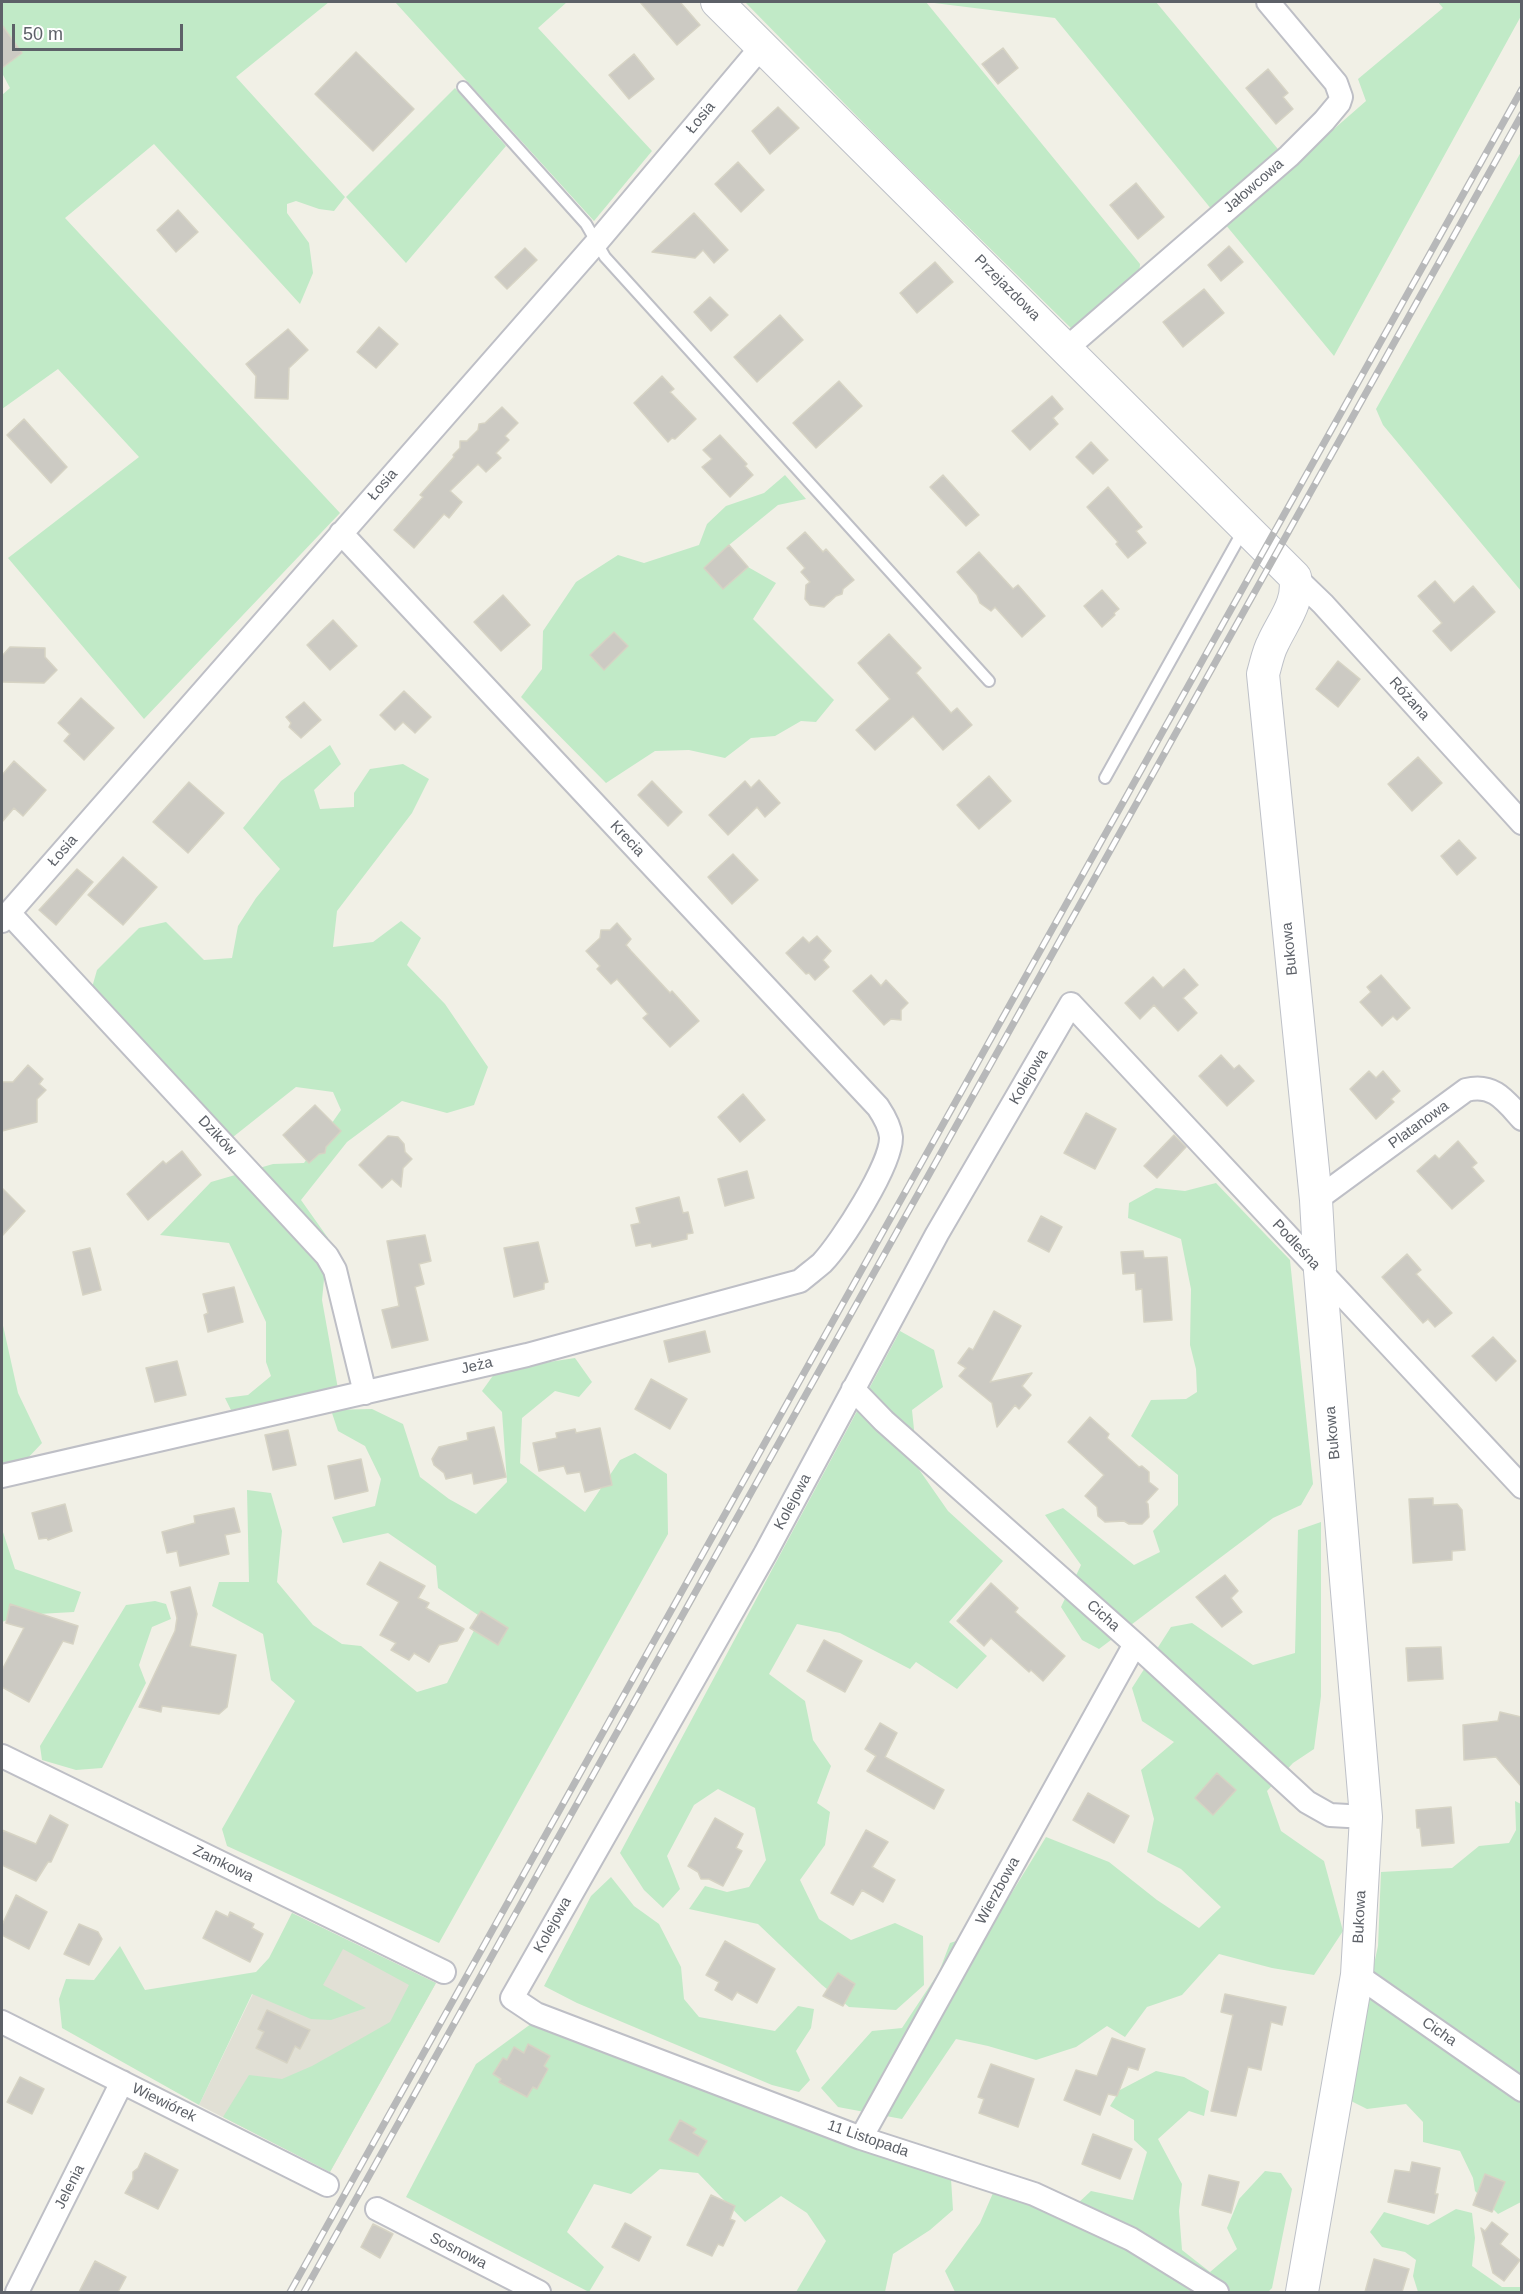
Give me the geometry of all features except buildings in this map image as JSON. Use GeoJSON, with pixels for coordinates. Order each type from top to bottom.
{"type":"FeatureCollection","features":[{"type":"Feature","properties":{"kind":"street","name":"Przejazdowa"},"geometry":{"type":"LineString","coordinates":[[717,2],[1295,577]]}},
{"type":"Feature","properties":{"kind":"street","name":"Jałowcowa"},"geometry":{"type":"LineString","coordinates":[[1067,348],[1289,156],[1324,122],[1339,103],[1341,92],[1336,83],[1303,40],[1268,2]]}},
{"type":"Feature","properties":{"kind":"street","name":"Łosia"},"geometry":{"type":"LineString","coordinates":[[5,917],[597,242],[762,46]]}},
{"type":"Feature","properties":{"kind":"street","name":"Krecia"},"geometry":{"type":"LineString","coordinates":[[341,533],[878,1107],[890,1131],[887,1156]]}},
{"type":"Feature","properties":{"kind":"street","name":"Różana"},"geometry":{"type":"LineString","coordinates":[[1295,577],[1323,604],[1521,824]]}},
{"type":"Feature","properties":{"kind":"street","name":"Bukowa"},"geometry":{"type":"LineString","coordinates":[[1295,577],[1297,587],[1292,607],[1271,645],[1263,674],[1316,1200],[1366,1817],[1357,1974],[1302,2292]]}},
{"type":"Feature","properties":{"kind":"street","name":"Dzików"},"geometry":{"type":"LineString","coordinates":[[5,917],[315,1239],[335,1270],[365,1393]]}},
{"type":"Feature","properties":{"kind":"street","name":"Podleśna"},"geometry":{"type":"LineString","coordinates":[[1071,1004],[1521,1486]]}},
{"type":"Feature","properties":{"kind":"street","name":"Kolejowa"},"geometry":{"type":"LineString","coordinates":[[512,1998],[765,1554],[937,1234],[1071,1004]]}},
{"type":"Feature","properties":{"kind":"street","name":"Platanowa"},"geometry":{"type":"LineString","coordinates":[[1316,1200],[1466,1090],[1478,1087],[1489,1089],[1506,1102],[1521,1119]]}},
{"type":"Feature","properties":{"kind":"street","name":"Jeża"},"geometry":{"type":"LineString","coordinates":[[2,1476],[527,1355],[800,1281],[822,1262],[844,1233],[867,1197],[887,1156]]}},
{"type":"Feature","properties":{"kind":"street","name":"Cicha"},"geometry":{"type":"LineString","coordinates":[[853,1389],[884,1421],[1135,1644],[1307,1802],[1330,1815],[1366,1817]]}},
{"type":"Feature","properties":{"kind":"street","name":"Wierzbowa"},"geometry":{"type":"LineString","coordinates":[[861,2138],[1135,1644]]}},
{"type":"Feature","properties":{"kind":"street","name":"Zamkowa"},"geometry":{"type":"LineString","coordinates":[[2,1756],[444,1972]]}},
{"type":"Feature","properties":{"kind":"street","name":"Cicha"},"geometry":{"type":"LineString","coordinates":[[1357,1974],[1521,2090]]}},
{"type":"Feature","properties":{"kind":"street","name":"11 Listopada"},"geometry":{"type":"LineString","coordinates":[[512,1998],[536,2014],[861,2138],[1034,2194],[1131,2239],[1217,2292]]}},
{"type":"Feature","properties":{"kind":"street","name":"Wiewiórek"},"geometry":{"type":"LineString","coordinates":[[2,2022],[327,2185]]}},
{"type":"Feature","properties":{"kind":"street","name":"Jelenia"},"geometry":{"type":"LineString","coordinates":[[16,2292],[123,2082]]}},
{"type":"Feature","properties":{"kind":"street","name":"Sosnowa"},"geometry":{"type":"LineString","coordinates":[[377,2209],[538,2292]]}},
{"type":"Feature","properties":{"kind":"lane"},"geometry":{"type":"LineString","coordinates":[[464,87],[586,224],[604,257],[989,681]]}},
{"type":"Feature","properties":{"kind":"lane"},"geometry":{"type":"LineString","coordinates":[[1105,778],[1239,538],[1248,529]]}},
{"type":"Feature","properties":{"kind":"shaded area"},"geometry":{"type":"Polygon","coordinates":[[[292,1913],[436,1983],[330,2172],[199,2105],[292,1913]]]}},
{"type":"Feature","properties":{"kind":"green space"},"geometry":{"type":"Polygon","coordinates":[[[2,2],[329,2],[236,77],[345,197],[334,211],[319,209],[296,201],[287,204],[287,213],[309,243],[313,273],[300,304],[154,144],[65,218],[340,513],[144,719],[8,558],[139,457],[58,369],[2,409],[2,95],[10,88],[2,73],[2,2]]]}},
{"type":"Feature","properties":{"kind":"green space"},"geometry":{"type":"Polygon","coordinates":[[[395,2],[567,2],[538,28],[652,151],[594,221],[395,2]]]}},
{"type":"Feature","properties":{"kind":"green space"},"geometry":{"type":"Polygon","coordinates":[[[745,2],[926,2],[1140,264],[1139,276],[1077,334],[892,152],[745,2]]]}},
{"type":"Feature","properties":{"kind":"green space"},"geometry":{"type":"Polygon","coordinates":[[[926,2],[1156,2],[1282,154],[1212,210],[1055,18],[926,2]]]}},
{"type":"Feature","properties":{"kind":"green space"},"geometry":{"type":"Polygon","coordinates":[[[1438,2],[1521,2],[1521,16],[1334,356],[1225,224],[1366,101],[1358,79],[1443,8],[1438,2]]]}},
{"type":"Feature","properties":{"kind":"green space"},"geometry":{"type":"Polygon","coordinates":[[[455,88],[506,146],[406,263],[346,197],[455,88]]]}},
{"type":"Feature","properties":{"kind":"green space"},"geometry":{"type":"Polygon","coordinates":[[[1521,152],[1521,591],[1383,425],[1376,409],[1521,152]]]}},
{"type":"Feature","properties":{"kind":"green space"},"geometry":{"type":"Polygon","coordinates":[[[785,475],[806,499],[778,505],[729,545],[715,562],[723,589],[748,567],[776,583],[753,619],[834,700],[816,722],[801,721],[775,736],[751,738],[725,758],[689,750],[655,751],[606,783],[521,697],[542,669],[543,631],[576,582],[618,555],[644,563],[699,545],[707,524],[726,506],[764,493],[785,475]]]}},
{"type":"Feature","properties":{"kind":"green space"},"geometry":{"type":"Polygon","coordinates":[[[330,745],[341,764],[314,790],[320,809],[354,807],[354,793],[370,769],[403,764],[429,779],[412,813],[337,911],[333,947],[373,942],[401,921],[421,938],[407,965],[445,1004],[488,1067],[474,1105],[447,1113],[402,1101],[347,1142],[301,1200],[328,1238],[322,1300],[338,1389],[231,1410],[225,1398],[248,1395],[271,1376],[266,1362],[266,1322],[229,1243],[160,1235],[211,1182],[273,1164],[304,1163],[341,1110],[333,1092],[296,1087],[233,1137],[91,991],[97,970],[139,928],[166,922],[204,960],[232,958],[238,926],[256,898],[280,869],[243,828],[281,781],[330,745]]]}},
{"type":"Feature","properties":{"kind":"green space"},"geometry":{"type":"Polygon","coordinates":[[[1216,1183],[1290,1260],[1313,1484],[1301,1505],[1273,1518],[1099,1649],[1082,1640],[1061,1607],[1081,1565],[1045,1515],[1063,1508],[1134,1565],[1160,1552],[1153,1531],[1178,1505],[1178,1475],[1131,1436],[1151,1400],[1186,1399],[1197,1392],[1196,1369],[1190,1345],[1191,1289],[1181,1239],[1128,1218],[1129,1203],[1156,1188],[1185,1191],[1216,1183]]]}},
{"type":"Feature","properties":{"kind":"green space"},"geometry":{"type":"Polygon","coordinates":[[[2,1321],[18,1393],[42,1443],[26,1460],[2,1465],[2,1321]]]}},
{"type":"Feature","properties":{"kind":"green space"},"geometry":{"type":"Polygon","coordinates":[[[900,1331],[934,1350],[943,1387],[912,1410],[918,1468],[948,1511],[1003,1561],[949,1622],[987,1656],[957,1689],[916,1662],[910,1669],[840,1633],[797,1624],[769,1674],[805,1701],[813,1740],[831,1766],[817,1803],[830,1812],[825,1845],[800,1880],[819,1919],[851,1940],[895,1923],[923,1936],[924,1985],[896,2010],[849,2007],[822,1985],[758,1924],[689,1909],[705,1886],[727,1892],[749,1887],[766,1860],[755,1808],[718,1789],[694,1805],[667,1856],[680,1889],[663,1908],[644,1890],[620,1853],[900,1331]]]}},
{"type":"Feature","properties":{"kind":"green space"},"geometry":{"type":"Polygon","coordinates":[[[575,1358],[592,1382],[579,1397],[555,1391],[522,1418],[520,1463],[585,1512],[620,1460],[635,1453],[667,1474],[668,1534],[439,1943],[227,1846],[222,1829],[295,1701],[271,1680],[263,1634],[212,1606],[219,1582],[249,1582],[247,1490],[271,1493],[282,1531],[277,1582],[313,1625],[342,1644],[361,1646],[417,1692],[447,1683],[481,1617],[438,1588],[436,1566],[388,1533],[343,1543],[332,1517],[375,1506],[381,1479],[365,1446],[338,1431],[331,1410],[372,1409],[403,1424],[420,1477],[449,1499],[476,1514],[507,1482],[502,1412],[482,1391],[497,1370],[575,1358]]]}},
{"type":"Feature","properties":{"kind":"green space"},"geometry":{"type":"Polygon","coordinates":[[[1321,1522],[1321,1696],[1314,1749],[1293,1763],[1267,1791],[1281,1831],[1324,1861],[1343,1931],[1314,1975],[1272,1968],[1219,1954],[1182,1995],[1147,2007],[1125,2037],[1107,2026],[1076,2047],[1036,2060],[956,2039],[902,2119],[838,2107],[821,2088],[872,2031],[902,2028],[939,1972],[950,1943],[989,1930],[1046,1837],[1109,1862],[1157,1900],[1199,1928],[1221,1907],[1181,1869],[1147,1852],[1154,1819],[1141,1770],[1174,1742],[1142,1721],[1132,1688],[1171,1627],[1192,1623],[1253,1665],[1295,1653],[1298,1530],[1321,1522]]]}},
{"type":"Feature","properties":{"kind":"green space"},"geometry":{"type":"Polygon","coordinates":[[[2,1529],[15,1569],[81,1592],[74,1612],[20,1615],[2,1622],[2,1529]]]}},
{"type":"Feature","properties":{"kind":"green space"},"geometry":{"type":"Polygon","coordinates":[[[155,1601],[166,1604],[171,1619],[152,1627],[139,1665],[146,1683],[102,1768],[76,1770],[42,1760],[40,1746],[126,1605],[155,1601]]]}},
{"type":"Feature","properties":{"kind":"green space"},"geometry":{"type":"Polygon","coordinates":[[[1515,1801],[1521,1804],[1521,2202],[1498,2214],[1475,2191],[1473,2178],[1460,2151],[1423,2142],[1423,2122],[1406,2104],[1367,2109],[1349,2100],[1353,2059],[1378,1946],[1381,1872],[1452,1868],[1479,1846],[1509,1843],[1516,1830],[1515,1801]]]}},
{"type":"Feature","properties":{"kind":"green space"},"geometry":{"type":"Polygon","coordinates":[[[611,1877],[634,1906],[659,1924],[681,1967],[684,1999],[699,2017],[775,2031],[798,2006],[814,2009],[811,2028],[796,2051],[810,2080],[799,2092],[772,2085],[577,2003],[544,1986],[591,1896],[611,1877]]]}},
{"type":"Feature","properties":{"kind":"green space"},"geometry":{"type":"Polygon","coordinates":[[[292,1913],[436,1983],[330,2172],[223,2117],[249,2075],[282,2079],[312,2066],[390,2022],[409,1985],[343,1949],[323,1985],[366,2008],[331,2020],[311,2019],[252,1994],[199,2105],[62,2028],[59,1999],[66,1979],[94,1980],[120,1946],[145,1990],[256,1972],[269,1958],[292,1913]]]}},
{"type":"Feature","properties":{"kind":"green space"},"geometry":{"type":"Polygon","coordinates":[[[535,2021],[951,2179],[953,2210],[930,2230],[893,2254],[885,2292],[796,2292],[826,2241],[807,2213],[781,2196],[745,2222],[698,2173],[660,2169],[631,2194],[594,2184],[567,2232],[604,2267],[589,2292],[406,2197],[476,2064],[535,2021]]]}},
{"type":"Feature","properties":{"kind":"green space"},"geometry":{"type":"Polygon","coordinates":[[[1156,2071],[1184,2077],[1209,2091],[1204,2116],[1189,2111],[1158,2139],[1182,2184],[1179,2211],[1182,2250],[1210,2272],[1237,2249],[1227,2228],[1239,2199],[1265,2171],[1281,2173],[1292,2189],[1272,2288],[1268,2292],[955,2292],[945,2271],[980,2223],[993,2193],[1007,2192],[1062,2218],[1091,2191],[1133,2200],[1147,2152],[1134,2140],[1134,2120],[1110,2106],[1120,2090],[1156,2071]]]}},
{"type":"Feature","properties":{"kind":"green space"},"geometry":{"type":"Polygon","coordinates":[[[1456,2209],[1472,2213],[1475,2238],[1472,2266],[1502,2287],[1521,2287],[1521,2292],[1418,2292],[1413,2276],[1416,2260],[1405,2252],[1382,2247],[1370,2232],[1384,2212],[1428,2225],[1456,2209]]]}},
{"type":"Feature","properties":{"kind":"railway"},"geometry":{"type":"LineString","coordinates":[[290,2292],[1522,89]]}},
{"type":"Feature","properties":{"kind":"railway"},"geometry":{"type":"LineString","coordinates":[[304,2292],[1522,114]]}}]}
